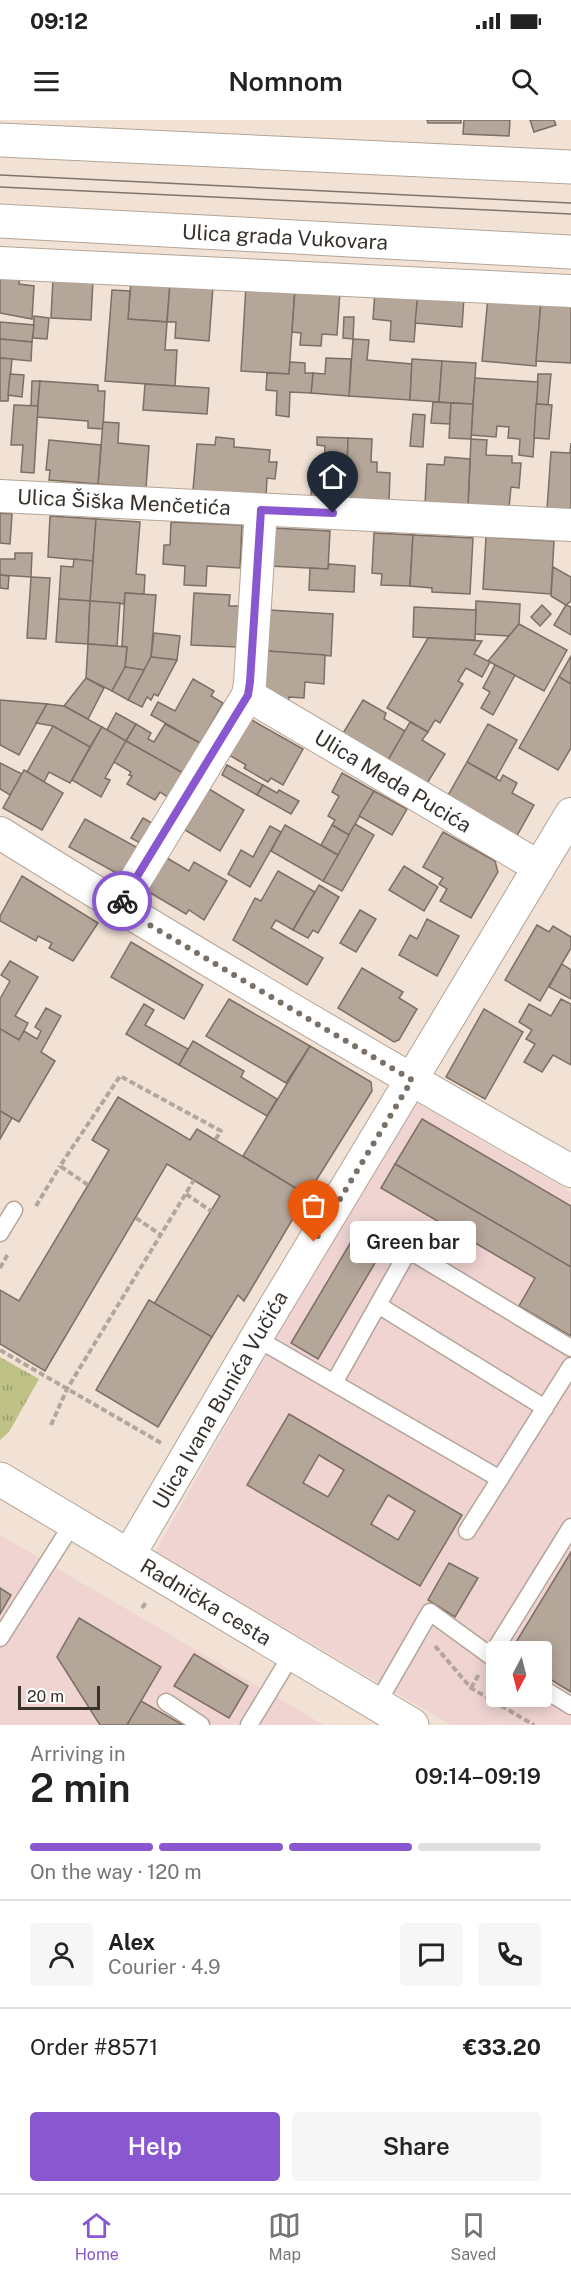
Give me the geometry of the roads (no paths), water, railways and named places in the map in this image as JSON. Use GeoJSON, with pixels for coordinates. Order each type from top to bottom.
{"type":"FeatureCollection","features":[{"type":"Feature","properties":{"kind":"main road"},"geometry":{"type":"LineString","coordinates":[[0,140],[571,167]]}},
{"type":"Feature","properties":{"kind":"main road","name":"Ulica grada Vukovara"},"geometry":{"type":"LineString","coordinates":[[0,221],[571,252]]}},
{"type":"Feature","properties":{"kind":"main road","name":"Radnička cesta"},"geometry":{"type":"LineString","coordinates":[[0,1479],[412,1725]]}},
{"type":"Feature","properties":{"kind":"street","name":"Ulica grada Vukovara"},"geometry":{"type":"LineString","coordinates":[[0,263],[571,291]]}},
{"type":"Feature","properties":{"kind":"street","name":"Ulica Šiška Menčetića"},"geometry":{"type":"LineString","coordinates":[[0,496],[571,525]]}},
{"type":"Feature","properties":{"kind":"street"},"geometry":{"type":"LineString","coordinates":[[119,907],[248,695],[261,510]]}},
{"type":"Feature","properties":{"kind":"street","name":"Ulica Meda Pucića"},"geometry":{"type":"LineString","coordinates":[[248,695],[539,867]]}},
{"type":"Feature","properties":{"kind":"street","name":"Ulica Ivana Bunića Vučića"},"geometry":{"type":"LineString","coordinates":[[129,1556],[256,1338],[571,814]]}},
{"type":"Feature","properties":{"kind":"street"},"geometry":{"type":"LineString","coordinates":[[0,833],[119,907],[571,1172]]}},
{"type":"Feature","properties":{"kind":"lane"},"geometry":{"type":"LineString","coordinates":[[0,1233],[14,1209]]}},
{"type":"Feature","properties":{"kind":"lane"},"geometry":{"type":"LineString","coordinates":[[334,1383],[406,1255],[415,1254],[571,1348]]}},
{"type":"Feature","properties":{"kind":"lane"},"geometry":{"type":"LineString","coordinates":[[378,1305],[545,1408]]}},
{"type":"Feature","properties":{"kind":"lane"},"geometry":{"type":"LineString","coordinates":[[256,1338],[500,1479]]}},
{"type":"Feature","properties":{"kind":"lane"},"geometry":{"type":"LineString","coordinates":[[467,1531],[571,1366]]}},
{"type":"Feature","properties":{"kind":"lane"},"geometry":{"type":"LineString","coordinates":[[0,1638],[73,1523]]}},
{"type":"Feature","properties":{"kind":"lane"},"geometry":{"type":"LineString","coordinates":[[504,1641],[571,1527]]}},
{"type":"Feature","properties":{"kind":"lane"},"geometry":{"type":"LineString","coordinates":[[377,1704],[430,1612],[486,1652]]}},
{"type":"Feature","properties":{"kind":"lane"},"geometry":{"type":"LineString","coordinates":[[249,1725],[292,1654]]}},
{"type":"Feature","properties":{"kind":"lane"},"geometry":{"type":"LineString","coordinates":[[552,1694],[571,1706]]}},
{"type":"Feature","properties":{"kind":"lane"},"geometry":{"type":"LineString","coordinates":[[166,1702],[201,1725]]}},
{"type":"Feature","properties":{"kind":"tram line"},"geometry":{"type":"LineString","coordinates":[[0,175],[571,203]]}},
{"type":"Feature","properties":{"kind":"tram line"},"geometry":{"type":"LineString","coordinates":[[0,187],[571,214]]}},
{"type":"Feature","properties":{"kind":"place","name":"Green bar"},"geometry":{"type":"Point","coordinates":[314,1242]}}]}
